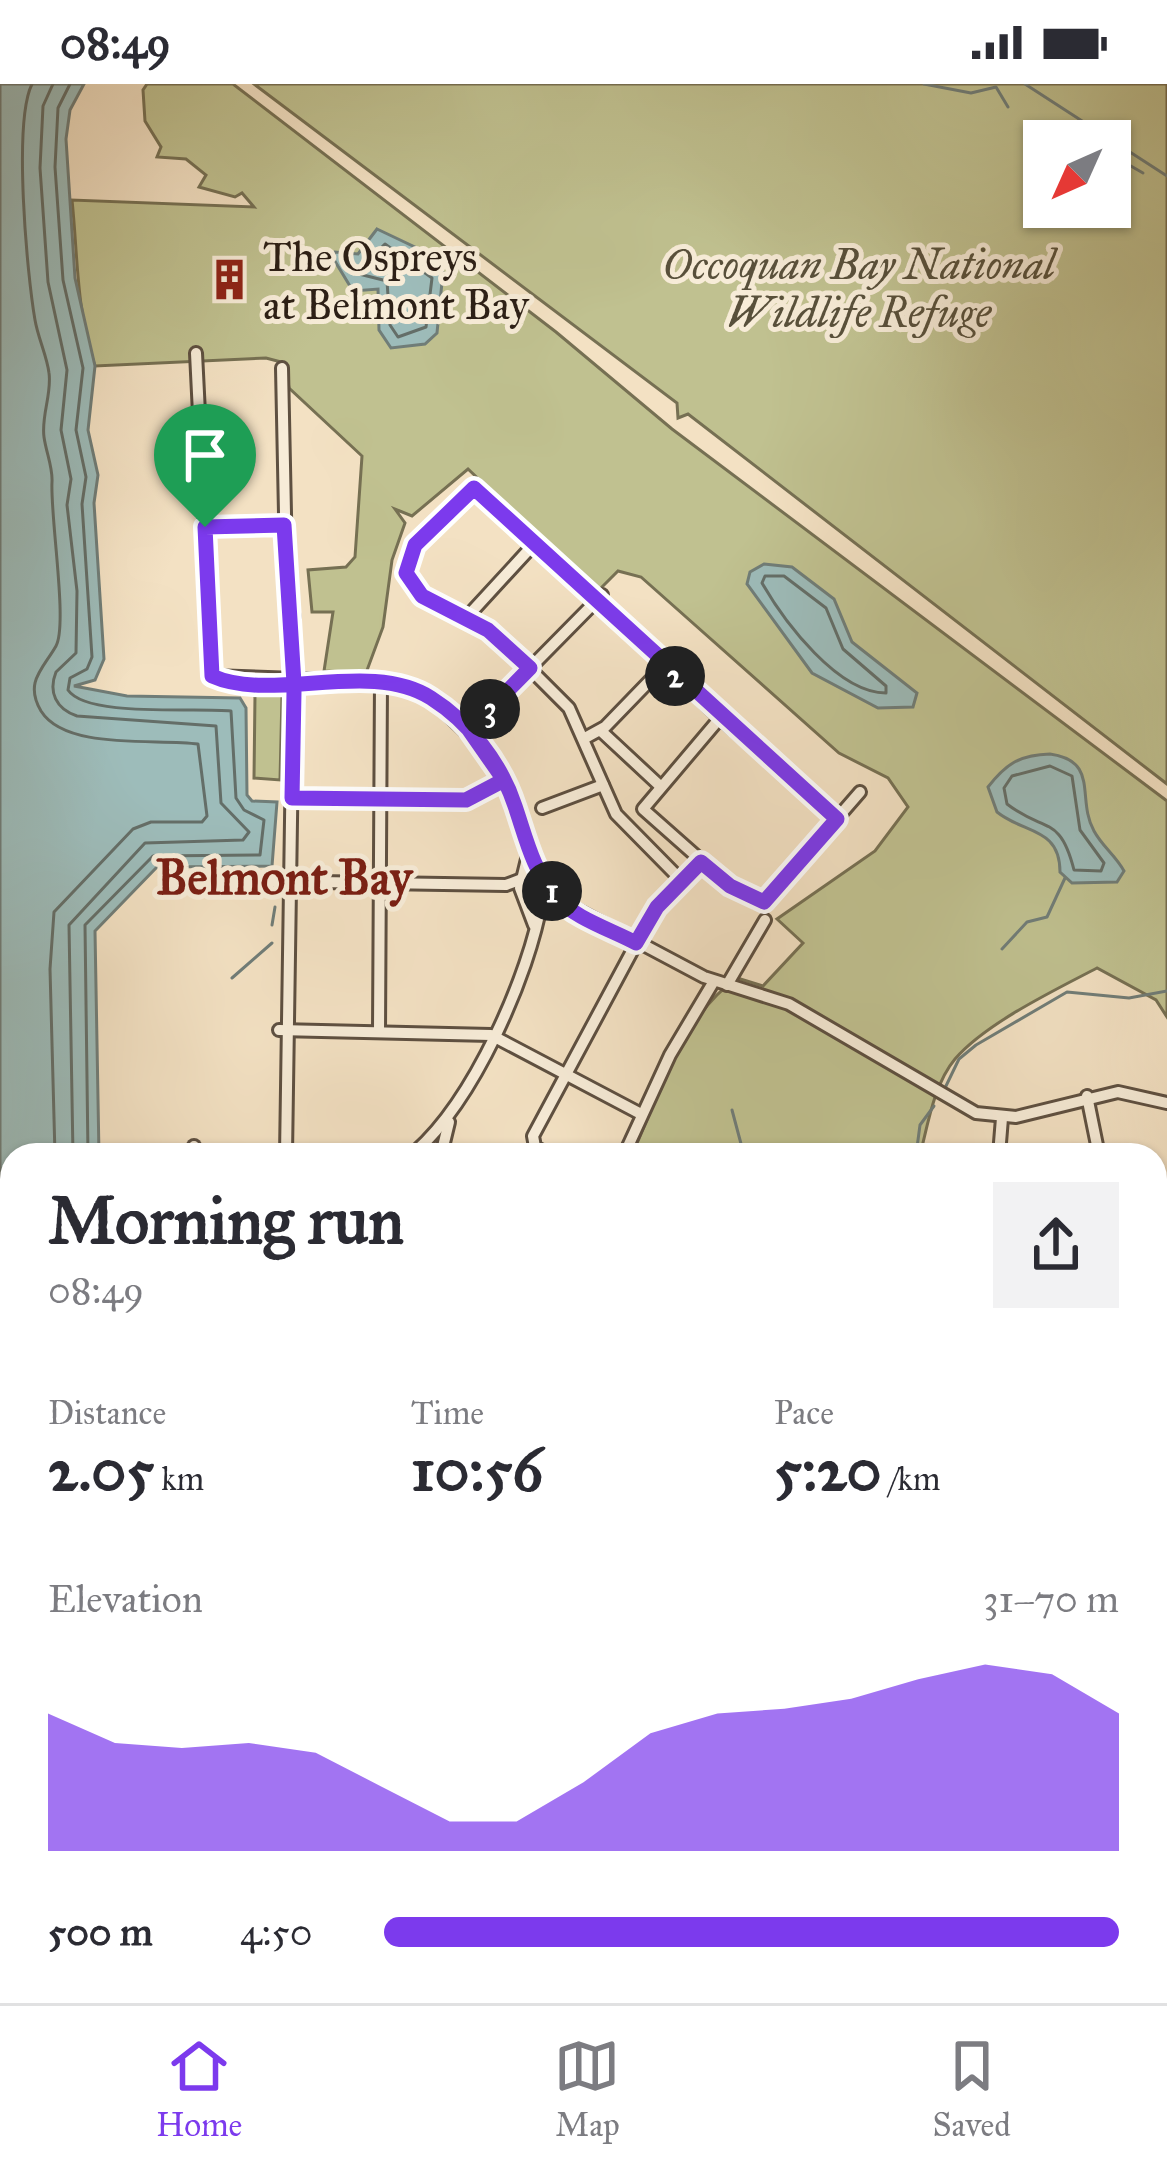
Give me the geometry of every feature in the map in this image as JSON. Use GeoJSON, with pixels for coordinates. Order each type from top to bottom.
{"type":"FeatureCollection","features":[{"type":"Feature","properties":{"kind":"street"},"geometry":{"type":"LineString","coordinates":[[196,353],[210,673],[221,680],[381,682],[429,697],[469,730],[504,780],[528,854],[542,874],[545,895],[525,967],[454,1107],[441,1143]]}},
{"type":"Feature","properties":{"kind":"street"},"geometry":{"type":"LineString","coordinates":[[282,368],[284,525],[294,683],[284,1030],[286,1143]]}},
{"type":"Feature","properties":{"kind":"street"},"geometry":{"type":"LineString","coordinates":[[682,881],[619,819],[573,713],[530,668],[466,617],[422,596],[406,573],[415,545],[474,488],[599,598],[720,718],[837,819]]}},
{"type":"Feature","properties":{"kind":"street"},"geometry":{"type":"LineString","coordinates":[[205,527],[284,525]]}},
{"type":"Feature","properties":{"kind":"street"},"geometry":{"type":"LineString","coordinates":[[466,617],[535,543]]}},
{"type":"Feature","properties":{"kind":"street"},"geometry":{"type":"LineString","coordinates":[[469,730],[599,598]]}},
{"type":"Feature","properties":{"kind":"street"},"geometry":{"type":"LineString","coordinates":[[585,739],[602,730],[664,666]]}},
{"type":"Feature","properties":{"kind":"street"},"geometry":{"type":"LineString","coordinates":[[379,1030],[381,682]]}},
{"type":"Feature","properties":{"kind":"street"},"geometry":{"type":"LineString","coordinates":[[720,718],[643,809],[730,886],[764,902],[860,792]]}},
{"type":"Feature","properties":{"kind":"street"},"geometry":{"type":"LineString","coordinates":[[602,730],[659,785]]}},
{"type":"Feature","properties":{"kind":"street"},"geometry":{"type":"LineString","coordinates":[[292,798],[466,800],[504,780]]}},
{"type":"Feature","properties":{"kind":"street"},"geometry":{"type":"LineString","coordinates":[[542,808],[603,784]]}},
{"type":"Feature","properties":{"kind":"street"},"geometry":{"type":"LineString","coordinates":[[528,854],[524,896],[534,925]]}},
{"type":"Feature","properties":{"kind":"street"},"geometry":{"type":"LineString","coordinates":[[536,1143],[532,1139],[657,907],[701,862]]}},
{"type":"Feature","properties":{"kind":"street"},"geometry":{"type":"LineString","coordinates":[[256,881],[506,886],[542,874]]}},
{"type":"Feature","properties":{"kind":"street"},"geometry":{"type":"LineString","coordinates":[[506,886],[524,896],[545,895],[720,983],[780,1000],[963,1107],[1002,1118],[1087,1096],[1129,1093],[1167,1103]]}},
{"type":"Feature","properties":{"kind":"street"},"geometry":{"type":"LineString","coordinates":[[534,925],[570,909]]}},
{"type":"Feature","properties":{"kind":"street"},"geometry":{"type":"LineString","coordinates":[[629,1143],[641,1114],[720,983],[765,920]]}},
{"type":"Feature","properties":{"kind":"street"},"geometry":{"type":"LineString","coordinates":[[284,1030],[491,1035],[641,1114]]}},
{"type":"Feature","properties":{"kind":"street"},"geometry":{"type":"LineString","coordinates":[[1087,1096],[1097,1143]]}},
{"type":"Feature","properties":{"kind":"street"},"geometry":{"type":"LineString","coordinates":[[421,1143],[454,1107]]}},
{"type":"Feature","properties":{"kind":"street"},"geometry":{"type":"LineString","coordinates":[[1000,1143],[1002,1118]]}},
{"type":"Feature","properties":{"kind":"green space"},"geometry":{"type":"Polygon","coordinates":[[[147,84],[233,84],[556,332],[672,429],[1167,801],[1167,1017],[1156,1000],[1097,968],[1002,1020],[955,1059],[937,1092],[923,1143],[637,1143],[674,1058],[701,1014],[737,978],[763,986],[803,943],[777,919],[875,851],[908,807],[888,778],[839,753],[641,577],[618,571],[597,592],[468,469],[412,516],[395,509],[405,523],[392,560],[383,627],[366,673],[324,671],[333,612],[312,612],[308,570],[346,567],[355,557],[362,456],[289,388],[285,363],[266,358],[95,366],[81,304],[72,200],[254,207],[242,193],[235,197],[199,187],[206,175],[186,159],[157,157],[161,147],[145,121],[143,90],[147,84]]]}},
{"type":"Feature","properties":{"kind":"green space","name":"Occoquan Bay National Wildlife Refuge"},"geometry":{"type":"Polygon","coordinates":[[[254,84],[1167,84],[1167,784],[688,414],[678,418],[677,403],[254,84]]]}},
{"type":"Feature","properties":{"kind":"green space"},"geometry":{"type":"Polygon","coordinates":[[[255,695],[282,695],[280,780],[254,778],[255,695]]]}},
{"type":"Feature","properties":{"kind":"water"},"geometry":{"type":"Polygon","coordinates":[[[0,84],[84,84],[70,110],[66,139],[75,278],[95,366],[88,430],[98,475],[94,503],[104,659],[95,680],[74,686],[127,696],[240,698],[246,708],[247,795],[252,801],[277,802],[272,866],[157,867],[95,931],[99,1143],[0,1143],[0,84]]]}},
{"type":"Feature","properties":{"kind":"water"},"geometry":{"type":"Polygon","coordinates":[[[377,229],[419,249],[443,272],[437,333],[425,344],[391,348],[379,330],[378,289],[353,291],[333,258],[335,252],[358,254],[377,229]]]}},
{"type":"Feature","properties":{"kind":"water"},"geometry":{"type":"Polygon","coordinates":[[[764,564],[792,567],[834,599],[852,642],[917,693],[913,707],[878,708],[812,673],[747,584],[750,572],[764,564]]]}},
{"type":"Feature","properties":{"kind":"water"},"geometry":{"type":"Polygon","coordinates":[[[1050,754],[1066,758],[1081,773],[1094,831],[1124,871],[1117,882],[1072,883],[1060,872],[1058,857],[1047,839],[997,812],[988,787],[995,779],[1022,759],[1050,754]]]}},
{"type":"Feature","properties":{"kind":"waterway"},"geometry":{"type":"LineString","coordinates":[[924,84],[971,93],[996,87],[1008,107]]}},
{"type":"Feature","properties":{"kind":"waterway"},"geometry":{"type":"LineString","coordinates":[[1025,84],[1167,176]]}},
{"type":"Feature","properties":{"kind":"waterway"},"geometry":{"type":"LineString","coordinates":[[1131,166],[1143,173]]}},
{"type":"Feature","properties":{"kind":"waterway"},"geometry":{"type":"LineString","coordinates":[[1002,949],[1027,922],[1047,917],[1065,878]]}},
{"type":"Feature","properties":{"kind":"waterway"},"geometry":{"type":"LineString","coordinates":[[272,925],[275,907]]}},
{"type":"Feature","properties":{"kind":"waterway"},"geometry":{"type":"LineString","coordinates":[[232,978],[272,943]]}},
{"type":"Feature","properties":{"kind":"waterway"},"geometry":{"type":"LineString","coordinates":[[945,1088],[959,1059],[976,1045],[1067,992],[1129,998],[1167,991]]}},
{"type":"Feature","properties":{"kind":"waterway"},"geometry":{"type":"LineString","coordinates":[[918,1143],[920,1125],[934,1106]]}},
{"type":"Feature","properties":{"kind":"waterway"},"geometry":{"type":"LineString","coordinates":[[732,1110],[741,1143]]}},
{"type":"Feature","properties":{"kind":"place","name":"The Ospreys at Belmont Bay"},"geometry":{"type":"Point","coordinates":[229,280]}},
{"type":"Feature","properties":{"kind":"district","name":"Belmont Bay"},"geometry":{"type":"Point","coordinates":[284,877]}},
{"type":"Feature","properties":{"kind":"route"},"geometry":{"type":"LineString","coordinates":[[205,527],[212,676],[294,683],[381,682],[429,697],[469,730],[489,754],[497,766],[504,780],[516,806],[528,854],[555,896],[636,943],[657,907],[701,862],[730,886],[764,902],[837,819],[720,718],[474,488],[415,545],[406,573],[422,596],[488,630],[530,668],[469,730],[504,780],[466,800],[292,798],[294,692],[294,683],[294,620],[284,525],[205,527]]}}]}
